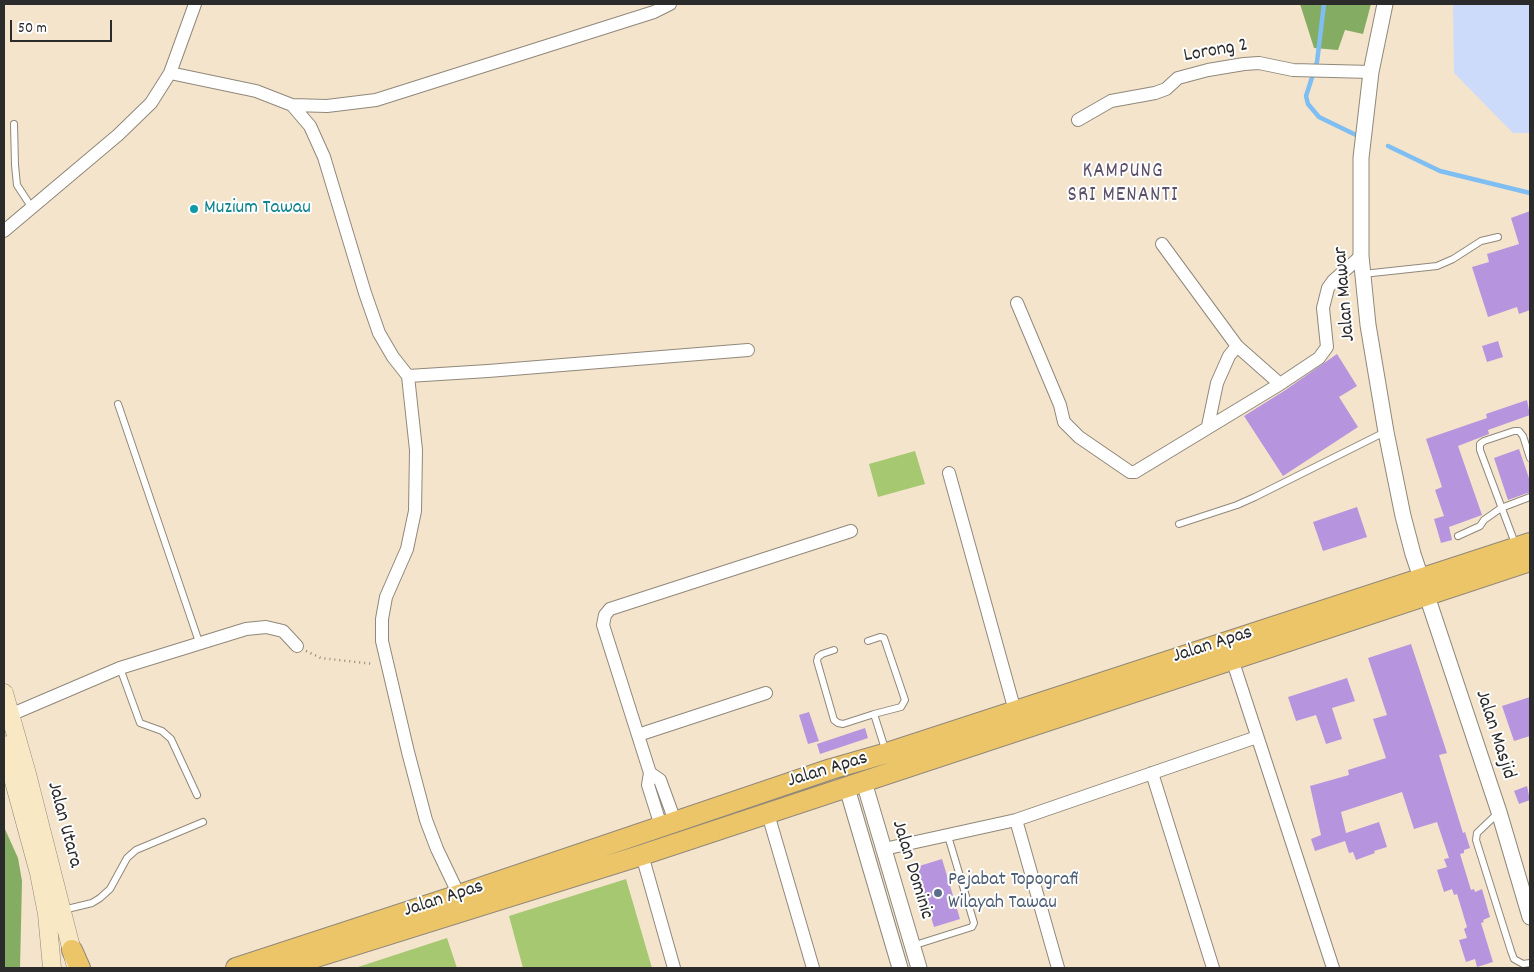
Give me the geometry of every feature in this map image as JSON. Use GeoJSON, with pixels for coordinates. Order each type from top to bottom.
{"type":"FeatureCollection","features":[{"type":"Feature","properties":{"kind":"highway"},"geometry":{"type":"LineString","coordinates":[[1424,586],[1526,550]]}},
{"type":"Feature","properties":{"kind":"highway","name":"Jalan Apas"},"geometry":{"type":"LineString","coordinates":[[281,968],[642,855],[855,785],[1232,659],[1424,586]]}},
{"type":"Feature","properties":{"kind":"highway","name":"Jalan Apas"},"geometry":{"type":"LineString","coordinates":[[236,968],[459,895],[831,769],[1424,586]]}},
{"type":"Feature","properties":{"kind":"highway"},"geometry":{"type":"LineString","coordinates":[[831,769],[857,776],[855,785]]}},
{"type":"Feature","properties":{"kind":"main road","name":"Jalan Utara"},"geometry":{"type":"LineString","coordinates":[[4,693],[28,774],[76,962]]}},
{"type":"Feature","properties":{"kind":"main road","name":"Jalan Utara"},"geometry":{"type":"LineString","coordinates":[[4,745],[40,873],[47,914],[52,968]]}},
{"type":"Feature","properties":{"kind":"street"},"geometry":{"type":"LineString","coordinates":[[4,231],[138,117],[151,103],[170,73],[195,4]]}},
{"type":"Feature","properties":{"kind":"street"},"geometry":{"type":"LineString","coordinates":[[170,73],[256,91],[292,105],[327,106],[376,100],[654,12],[670,4]]}},
{"type":"Feature","properties":{"kind":"street","name":"Jalan Mawar"},"geometry":{"type":"LineString","coordinates":[[1385,4],[1371,72],[1361,158],[1362,274],[1368,325],[1386,432],[1403,516],[1424,586]]}},
{"type":"Feature","properties":{"kind":"street","name":"Lorong 2"},"geometry":{"type":"LineString","coordinates":[[1078,120],[1111,101],[1155,93],[1166,89],[1178,78],[1208,70],[1244,64],[1259,63],[1293,70],[1324,72],[1371,72]]}},
{"type":"Feature","properties":{"kind":"street"},"geometry":{"type":"LineString","coordinates":[[292,105],[310,126],[324,157],[365,294],[379,333],[393,357],[408,376],[416,450],[414,512],[407,549],[386,597],[382,619],[382,641],[426,820],[437,849],[459,895]]}},
{"type":"Feature","properties":{"kind":"street"},"geometry":{"type":"LineString","coordinates":[[4,236],[15,223]]}},
{"type":"Feature","properties":{"kind":"street"},"geometry":{"type":"LineString","coordinates":[[1162,244],[1237,346],[1280,384]]}},
{"type":"Feature","properties":{"kind":"street"},"geometry":{"type":"LineString","coordinates":[[1017,303],[1060,405],[1064,422],[1079,437],[1130,472],[1139,470],[1319,358],[1324,352],[1327,342],[1322,308],[1328,288],[1333,281],[1361,256]]}},
{"type":"Feature","properties":{"kind":"street"},"geometry":{"type":"LineString","coordinates":[[1208,426],[1216,383],[1229,356],[1237,346]]}},
{"type":"Feature","properties":{"kind":"street"},"geometry":{"type":"LineString","coordinates":[[408,376],[497,371],[748,350]]}},
{"type":"Feature","properties":{"kind":"street"},"geometry":{"type":"LineString","coordinates":[[949,473],[1015,711]]}},
{"type":"Feature","properties":{"kind":"street"},"geometry":{"type":"LineString","coordinates":[[668,824],[648,785],[650,773],[603,625],[605,615],[610,610],[851,531]]}},
{"type":"Feature","properties":{"kind":"street","name":"Jalan Masjid"},"geometry":{"type":"LineString","coordinates":[[1424,586],[1499,812],[1530,917]]}},
{"type":"Feature","properties":{"kind":"street"},"geometry":{"type":"LineString","coordinates":[[10,715],[120,668],[246,628],[266,627],[283,631],[296,646]]}},
{"type":"Feature","properties":{"kind":"street"},"geometry":{"type":"LineString","coordinates":[[1232,659],[1333,968]]}},
{"type":"Feature","properties":{"kind":"street"},"geometry":{"type":"LineString","coordinates":[[638,735],[766,694]]}},
{"type":"Feature","properties":{"kind":"street"},"geometry":{"type":"LineString","coordinates":[[884,849],[1016,820],[1257,737]]}},
{"type":"Feature","properties":{"kind":"street"},"geometry":{"type":"LineString","coordinates":[[1152,773],[1213,968]]}},
{"type":"Feature","properties":{"kind":"street","name":"Jalan Dominic"},"geometry":{"type":"LineString","coordinates":[[855,785],[884,849],[919,968]]}},
{"type":"Feature","properties":{"kind":"street","name":"Jalan Dominic"},"geometry":{"type":"LineString","coordinates":[[855,785],[900,968]]}},
{"type":"Feature","properties":{"kind":"street"},"geometry":{"type":"LineString","coordinates":[[768,814],[813,968]]}},
{"type":"Feature","properties":{"kind":"street"},"geometry":{"type":"LineString","coordinates":[[1016,820],[1058,968]]}},
{"type":"Feature","properties":{"kind":"street"},"geometry":{"type":"LineString","coordinates":[[642,855],[674,968]]}},
{"type":"Feature","properties":{"kind":"lane"},"geometry":{"type":"LineString","coordinates":[[14,124],[15,177],[17,185],[32,208]]}},
{"type":"Feature","properties":{"kind":"lane"},"geometry":{"type":"LineString","coordinates":[[1362,274],[1437,266],[1453,259],[1481,241],[1498,237]]}},
{"type":"Feature","properties":{"kind":"lane"},"geometry":{"type":"LineString","coordinates":[[118,404],[199,642]]}},
{"type":"Feature","properties":{"kind":"lane"},"geometry":{"type":"LineString","coordinates":[[1526,550],[1501,508],[1480,450],[1480,444],[1514,431],[1519,432],[1523,436],[1530,458]]}},
{"type":"Feature","properties":{"kind":"lane"},"geometry":{"type":"LineString","coordinates":[[1179,524],[1237,505],[1255,497],[1386,432]]}},
{"type":"Feature","properties":{"kind":"lane"},"geometry":{"type":"LineString","coordinates":[[1458,536],[1480,526],[1484,520],[1501,508],[1530,497]]}},
{"type":"Feature","properties":{"kind":"lane"},"geometry":{"type":"LineString","coordinates":[[834,650],[822,654],[818,657],[817,661],[834,720],[842,724],[901,707],[904,700],[884,638],[880,637],[868,641]]}},
{"type":"Feature","properties":{"kind":"lane"},"geometry":{"type":"LineString","coordinates":[[120,668],[140,723],[153,727],[171,739],[197,796]]}},
{"type":"Feature","properties":{"kind":"lane"},"geometry":{"type":"LineString","coordinates":[[874,714],[887,753]]}},
{"type":"Feature","properties":{"kind":"lane"},"geometry":{"type":"LineString","coordinates":[[1499,812],[1477,833],[1476,840],[1514,959],[1523,964],[1530,964]]}},
{"type":"Feature","properties":{"kind":"lane"},"geometry":{"type":"LineString","coordinates":[[63,910],[92,903],[100,898],[110,889],[128,858],[136,850],[203,822]]}},
{"type":"Feature","properties":{"kind":"lane"},"geometry":{"type":"LineString","coordinates":[[912,946],[968,929],[974,923],[948,836]]}},
{"type":"Feature","properties":{"kind":"path"},"geometry":{"type":"LineString","coordinates":[[296,646],[321,658],[362,664],[387,664]]}},
{"type":"Feature","properties":{"kind":"shaded area"},"geometry":{"type":"Polygon","coordinates":[[[1453,4],[1530,4],[1530,133],[1513,133],[1454,73],[1453,4]]]}},
{"type":"Feature","properties":{"kind":"green space"},"geometry":{"type":"Polygon","coordinates":[[[1300,4],[1371,4],[1363,34],[1345,30],[1338,50],[1314,48],[1300,4]]]}},
{"type":"Feature","properties":{"kind":"green space"},"geometry":{"type":"Polygon","coordinates":[[[915,451],[925,484],[878,497],[869,464],[915,451]]]}},
{"type":"Feature","properties":{"kind":"green space"},"geometry":{"type":"Polygon","coordinates":[[[4,827],[18,858],[22,881],[20,968],[4,968],[4,827]]]}},
{"type":"Feature","properties":{"kind":"green space"},"geometry":{"type":"Polygon","coordinates":[[[626,879],[652,968],[523,968],[509,916],[626,879]]]}},
{"type":"Feature","properties":{"kind":"green space"},"geometry":{"type":"Polygon","coordinates":[[[447,938],[457,968],[355,968],[447,938]]]}},
{"type":"Feature","properties":{"kind":"building"},"geometry":{"type":"Polygon","coordinates":[[[1530,211],[1530,310],[1519,314],[1517,307],[1488,317],[1472,267],[1489,262],[1487,254],[1519,244],[1511,218],[1530,211]]]}},
{"type":"Feature","properties":{"kind":"building"},"geometry":{"type":"Polygon","coordinates":[[[1498,341],[1503,357],[1487,362],[1482,346],[1498,341]]]}},
{"type":"Feature","properties":{"kind":"building"},"geometry":{"type":"Polygon","coordinates":[[[1337,354],[1357,386],[1339,397],[1358,427],[1283,476],[1244,416],[1337,354]]]}},
{"type":"Feature","properties":{"kind":"building"},"geometry":{"type":"Polygon","coordinates":[[[1527,400],[1530,415],[1488,430],[1489,434],[1458,446],[1482,515],[1449,527],[1452,540],[1441,543],[1434,519],[1444,516],[1435,490],[1442,487],[1426,439],[1487,418],[1486,414],[1527,400]]]}},
{"type":"Feature","properties":{"kind":"building"},"geometry":{"type":"Polygon","coordinates":[[[1519,449],[1530,481],[1530,492],[1508,500],[1494,458],[1519,449]]]}},
{"type":"Feature","properties":{"kind":"building"},"geometry":{"type":"Polygon","coordinates":[[[1357,507],[1367,537],[1323,551],[1313,522],[1357,507]]]}},
{"type":"Feature","properties":{"kind":"building"},"geometry":{"type":"Polygon","coordinates":[[[1411,644],[1447,753],[1439,755],[1463,833],[1465,832],[1470,848],[1460,854],[1471,890],[1474,889],[1475,892],[1482,889],[1490,917],[1481,923],[1493,962],[1477,967],[1475,959],[1466,962],[1459,940],[1467,938],[1464,929],[1467,927],[1457,894],[1454,895],[1452,889],[1444,892],[1437,870],[1447,867],[1444,859],[1449,858],[1437,822],[1414,829],[1402,792],[1341,812],[1346,833],[1379,822],[1387,847],[1356,860],[1353,852],[1349,853],[1345,841],[1315,851],[1311,839],[1321,835],[1310,786],[1349,775],[1348,770],[1386,758],[1373,719],[1387,715],[1368,658],[1411,644]]]}},
{"type":"Feature","properties":{"kind":"building"},"geometry":{"type":"Polygon","coordinates":[[[1347,678],[1355,701],[1332,708],[1342,739],[1326,744],[1316,715],[1296,721],[1288,697],[1347,678]]]}},
{"type":"Feature","properties":{"kind":"building"},"geometry":{"type":"Polygon","coordinates":[[[1530,697],[1530,736],[1514,741],[1502,706],[1530,697]]]}},
{"type":"Feature","properties":{"kind":"building"},"geometry":{"type":"Polygon","coordinates":[[[809,712],[819,741],[808,744],[799,715],[809,712]]]}},
{"type":"Feature","properties":{"kind":"building"},"geometry":{"type":"Polygon","coordinates":[[[865,728],[868,738],[820,754],[817,744],[865,728]]]}},
{"type":"Feature","properties":{"kind":"building"},"geometry":{"type":"Polygon","coordinates":[[[1527,786],[1530,800],[1519,804],[1514,791],[1527,786]]]}},
{"type":"Feature","properties":{"kind":"building","name":"Pejabat Topografi Wilayah Tawau"},"geometry":{"type":"Polygon","coordinates":[[[942,859],[960,919],[934,927],[916,867],[942,859]]]}},
{"type":"Feature","properties":{"kind":"waterway"},"geometry":{"type":"LineString","coordinates":[[1324,4],[1317,62],[1306,96],[1308,104],[1319,117],[1356,135]]}},
{"type":"Feature","properties":{"kind":"waterway"},"geometry":{"type":"LineString","coordinates":[[1388,146],[1440,171],[1530,193]]}},
{"type":"Feature","properties":{"kind":"place","name":"Muzium Tawau"},"geometry":{"type":"Point","coordinates":[194,209]}},
{"type":"Feature","properties":{"kind":"place","name":"Pejabat Topografi Wilayah Tawau"},"geometry":{"type":"Point","coordinates":[938,893]}},
{"type":"Feature","properties":{"kind":"district","name":"KAMPUNG SRI MENANTI"},"geometry":{"type":"Point","coordinates":[1123,185]}}]}
